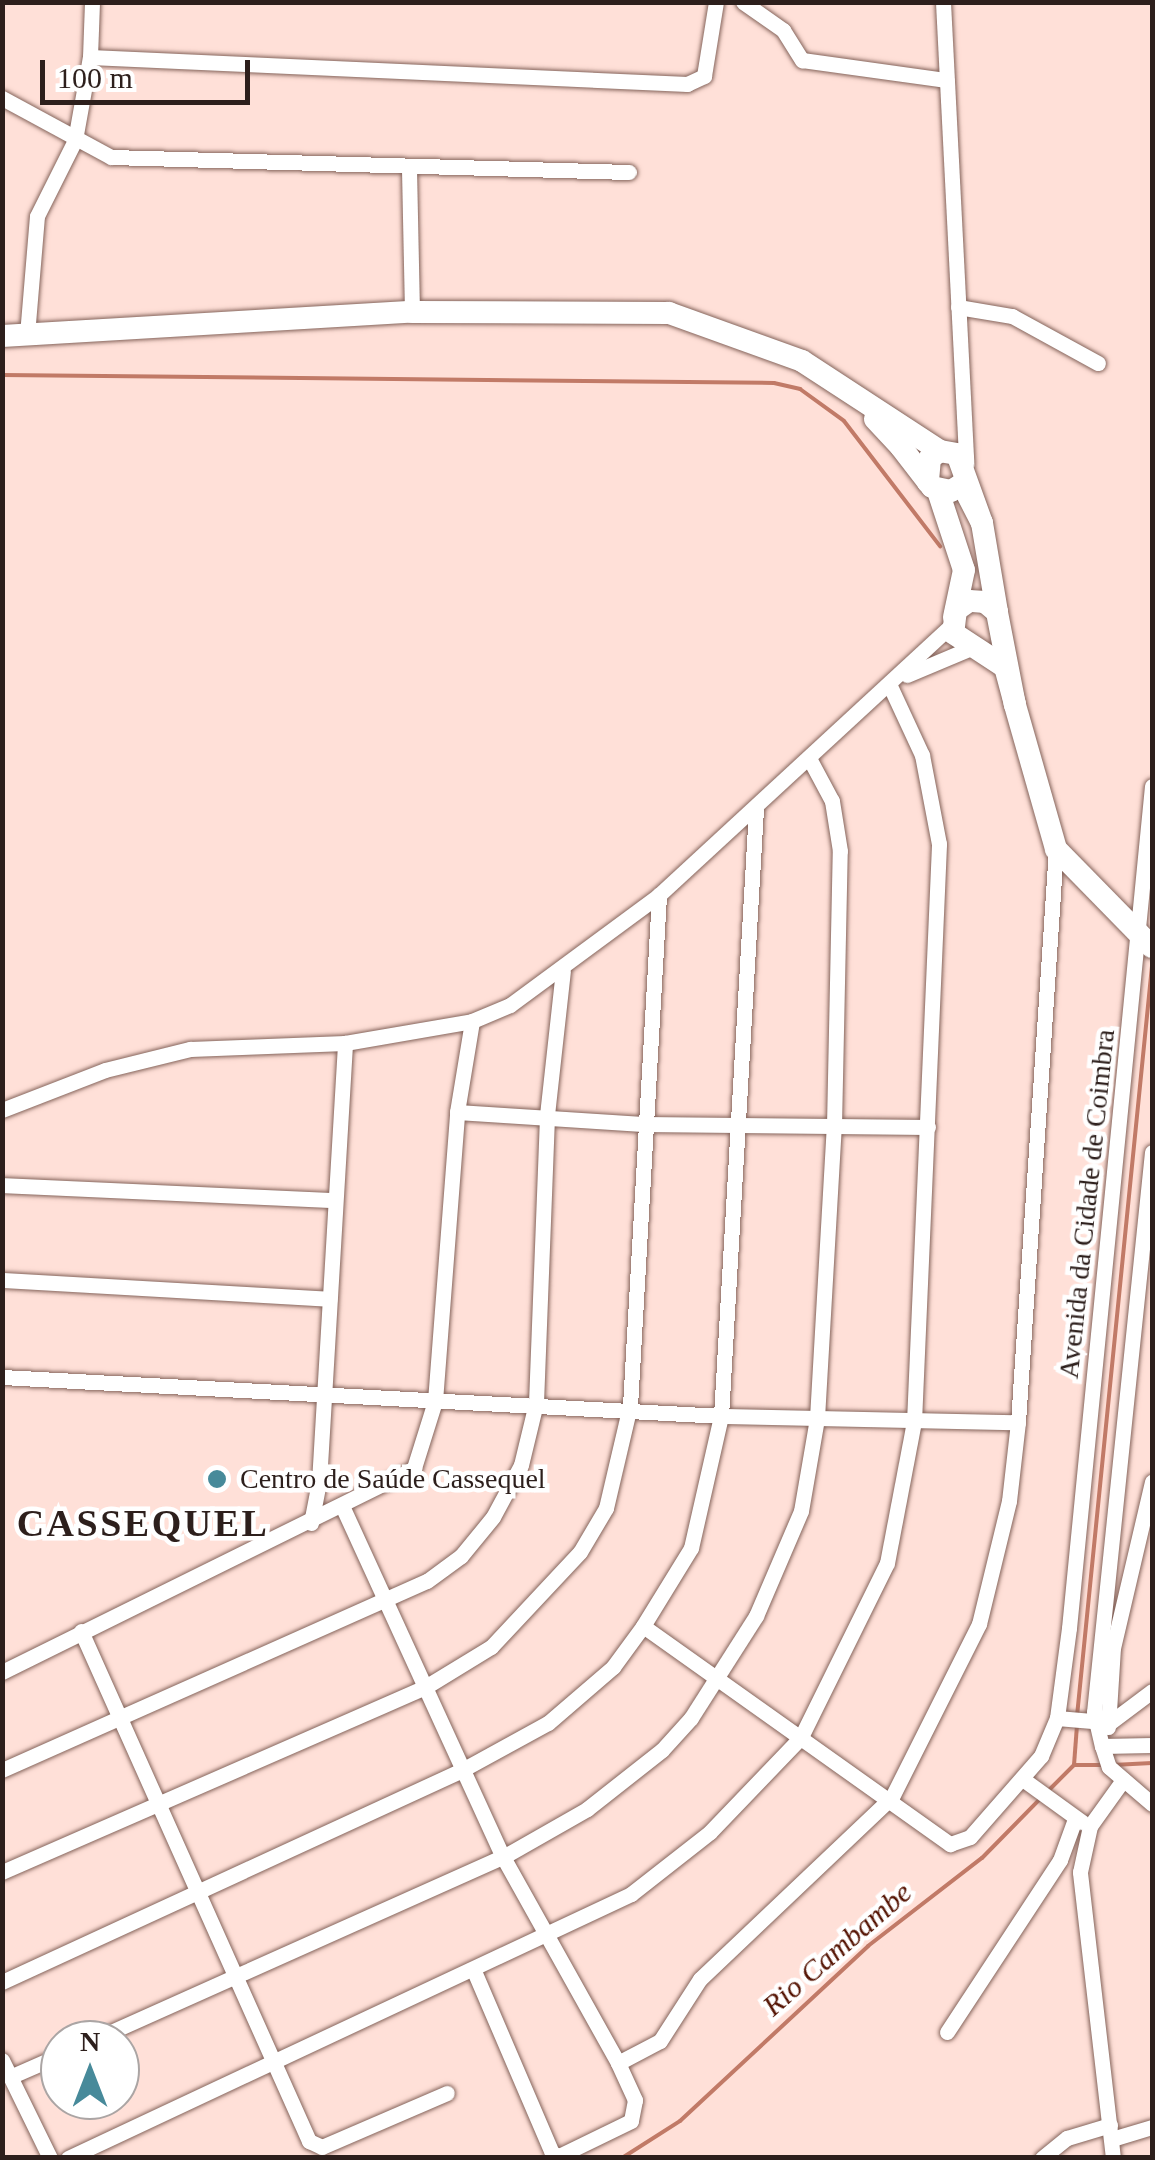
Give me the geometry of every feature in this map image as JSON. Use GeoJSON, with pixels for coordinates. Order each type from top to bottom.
{"type":"FeatureCollection","features":[{"type":"Feature","properties":{"kind":"street"},"geometry":{"type":"LineString","coordinates":[[27,335],[38,216],[75,140],[90,57],[92,2]]}},
{"type":"Feature","properties":{"kind":"street"},"geometry":{"type":"LineString","coordinates":[[90,57],[687,84],[704,76],[716,2]]}},
{"type":"Feature","properties":{"kind":"street"},"geometry":{"type":"LineString","coordinates":[[743,2],[783,30],[802,60],[947,80]]}},
{"type":"Feature","properties":{"kind":"street"},"geometry":{"type":"LineString","coordinates":[[943,2],[962,406],[952,456]]}},
{"type":"Feature","properties":{"kind":"street"},"geometry":{"type":"LineString","coordinates":[[2,98],[111,157],[409,169],[629,172]]}},
{"type":"Feature","properties":{"kind":"street"},"geometry":{"type":"LineString","coordinates":[[409,169],[412,312]]}},
{"type":"Feature","properties":{"kind":"street"},"geometry":{"type":"LineString","coordinates":[[958,307],[1012,316],[1098,363]]}},
{"type":"Feature","properties":{"kind":"street"},"geometry":{"type":"LineString","coordinates":[[2,336],[412,312],[670,313],[802,361],[952,456],[982,523],[1015,705]]}},
{"type":"Feature","properties":{"kind":"street"},"geometry":{"type":"LineString","coordinates":[[802,361],[871,415],[933,486]]}},
{"type":"Feature","properties":{"kind":"street"},"geometry":{"type":"LineString","coordinates":[[618,2063],[660,2041],[700,1979],[892,1797],[979,1624],[1009,1500],[1018,1422],[1056,849],[1006,667],[958,640],[952,622],[964,570],[926,464],[952,456]]}},
{"type":"Feature","properties":{"kind":"street"},"geometry":{"type":"LineString","coordinates":[[933,486],[962,484],[982,523]]}},
{"type":"Feature","properties":{"kind":"street"},"geometry":{"type":"LineString","coordinates":[[2,1110],[105,1070],[190,1048],[345,1043],[472,1021],[563,971],[659,895],[894,682],[969,601],[985,602],[998,616]]}},
{"type":"Feature","properties":{"kind":"street"},"geometry":{"type":"LineString","coordinates":[[894,682],[993,642],[998,616]]}},
{"type":"Feature","properties":{"kind":"street"},"geometry":{"type":"LineString","coordinates":[[68,2158],[545,1938],[669,1869],[801,1737],[887,1563],[902,1512],[914,1422],[938,844],[922,755],[894,682]]}},
{"type":"Feature","properties":{"kind":"street"},"geometry":{"type":"LineString","coordinates":[[137,2020],[502,1857],[586,1809],[648,1761],[719,1679],[756,1616],[801,1511],[816,1418],[834,1126],[840,851],[832,801],[810,760]]}},
{"type":"Feature","properties":{"kind":"street","name":"Avenida da Cidade de Coimbra"},"geometry":{"type":"LineString","coordinates":[[1062,1719],[1145,939],[1152,786]]}},
{"type":"Feature","properties":{"kind":"street"},"geometry":{"type":"LineString","coordinates":[[2,1982],[462,1770],[548,1723],[613,1667],[644,1626],[691,1548],[721,1416],[756,809]]}},
{"type":"Feature","properties":{"kind":"street"},"geometry":{"type":"LineString","coordinates":[[1056,849],[1145,939]]}},
{"type":"Feature","properties":{"kind":"street"},"geometry":{"type":"LineString","coordinates":[[2,1872],[427,1686],[491,1647],[580,1552],[606,1508],[630,1406],[659,895]]}},
{"type":"Feature","properties":{"kind":"street"},"geometry":{"type":"LineString","coordinates":[[2,1770],[386,1601],[461,1556],[493,1517],[521,1465],[536,1403],[547,1115],[563,971]]}},
{"type":"Feature","properties":{"kind":"street"},"geometry":{"type":"LineString","coordinates":[[2,1672],[343,1508],[414,1468],[435,1401],[457,1112],[472,1021]]}},
{"type":"Feature","properties":{"kind":"street"},"geometry":{"type":"LineString","coordinates":[[310,1524],[319,1482],[321,1392],[345,1043]]}},
{"type":"Feature","properties":{"kind":"street"},"geometry":{"type":"LineString","coordinates":[[457,1112],[644,1124],[928,1127]]}},
{"type":"Feature","properties":{"kind":"street","name":"Avenida da Cidade de Coimbra"},"geometry":{"type":"LineString","coordinates":[[1098,1729],[1152,1152]]}},
{"type":"Feature","properties":{"kind":"street"},"geometry":{"type":"LineString","coordinates":[[2,1184],[334,1200]]}},
{"type":"Feature","properties":{"kind":"street"},"geometry":{"type":"LineString","coordinates":[[2,1280],[329,1299]]}},
{"type":"Feature","properties":{"kind":"street"},"geometry":{"type":"LineString","coordinates":[[2,1377],[435,1401],[630,1406],[721,1416],[1018,1422]]}},
{"type":"Feature","properties":{"kind":"street"},"geometry":{"type":"LineString","coordinates":[[1152,1482],[1150,1508],[1113,1648],[1098,1729],[1123,1780],[1152,1804]]}},
{"type":"Feature","properties":{"kind":"street"},"geometry":{"type":"LineString","coordinates":[[343,1508],[502,1857],[618,2063],[635,2100],[631,2121],[554,2154],[474,1971]]}},
{"type":"Feature","properties":{"kind":"street"},"geometry":{"type":"LineString","coordinates":[[644,1626],[892,1797],[950,1844],[959,1844],[1028,1784],[1062,1719],[1152,1745]]}},
{"type":"Feature","properties":{"kind":"street"},"geometry":{"type":"LineString","coordinates":[[81,1631],[196,1893],[314,2145],[447,2093]]}},
{"type":"Feature","properties":{"kind":"street"},"geometry":{"type":"LineString","coordinates":[[1098,1729],[1152,1691]]}},
{"type":"Feature","properties":{"kind":"street"},"geometry":{"type":"LineString","coordinates":[[947,2032],[1082,1822],[1123,1780]]}},
{"type":"Feature","properties":{"kind":"street"},"geometry":{"type":"LineString","coordinates":[[1028,1784],[1082,1822]]}},
{"type":"Feature","properties":{"kind":"street"},"geometry":{"type":"LineString","coordinates":[[1082,1822],[1080,1900],[1113,2158]]}},
{"type":"Feature","properties":{"kind":"street"},"geometry":{"type":"LineString","coordinates":[[2,2060],[50,2158]]}},
{"type":"Feature","properties":{"kind":"street"},"geometry":{"type":"LineString","coordinates":[[12,2076],[40,2064]]}},
{"type":"Feature","properties":{"kind":"street"},"geometry":{"type":"LineString","coordinates":[[1042,2158],[1067,2138],[1152,2127]]}},
{"type":"Feature","properties":{"kind":"waterway"},"geometry":{"type":"LineString","coordinates":[[2,375],[774,383],[800,389],[844,421],[940,546]]}},
{"type":"Feature","properties":{"kind":"waterway"},"geometry":{"type":"LineString","coordinates":[[1077,1716],[1152,966]]}},
{"type":"Feature","properties":{"kind":"waterway"},"geometry":{"type":"LineString","coordinates":[[1074,1765],[1077,1725]]}},
{"type":"Feature","properties":{"kind":"waterway"},"geometry":{"type":"LineString","coordinates":[[1113,1765],[1152,1763]]}},
{"type":"Feature","properties":{"kind":"waterway"},"geometry":{"type":"LineString","coordinates":[[1074,1765],[1104,1765]]}},
{"type":"Feature","properties":{"kind":"waterway","name":"Rio Cambambe"},"geometry":{"type":"LineString","coordinates":[[1049,1790],[1074,1765]]}},
{"type":"Feature","properties":{"kind":"waterway","name":"Rio Cambambe"},"geometry":{"type":"LineString","coordinates":[[622,2158],[680,2121],[868,1946],[982,1858],[1042,1797]]}},
{"type":"Feature","properties":{"kind":"place","name":"Centro de Saúde Cassequel"},"geometry":{"type":"Point","coordinates":[217,1479]}},
{"type":"Feature","properties":{"kind":"district","name":"CASSEQUEL"},"geometry":{"type":"Point","coordinates":[143,1524]}}]}
